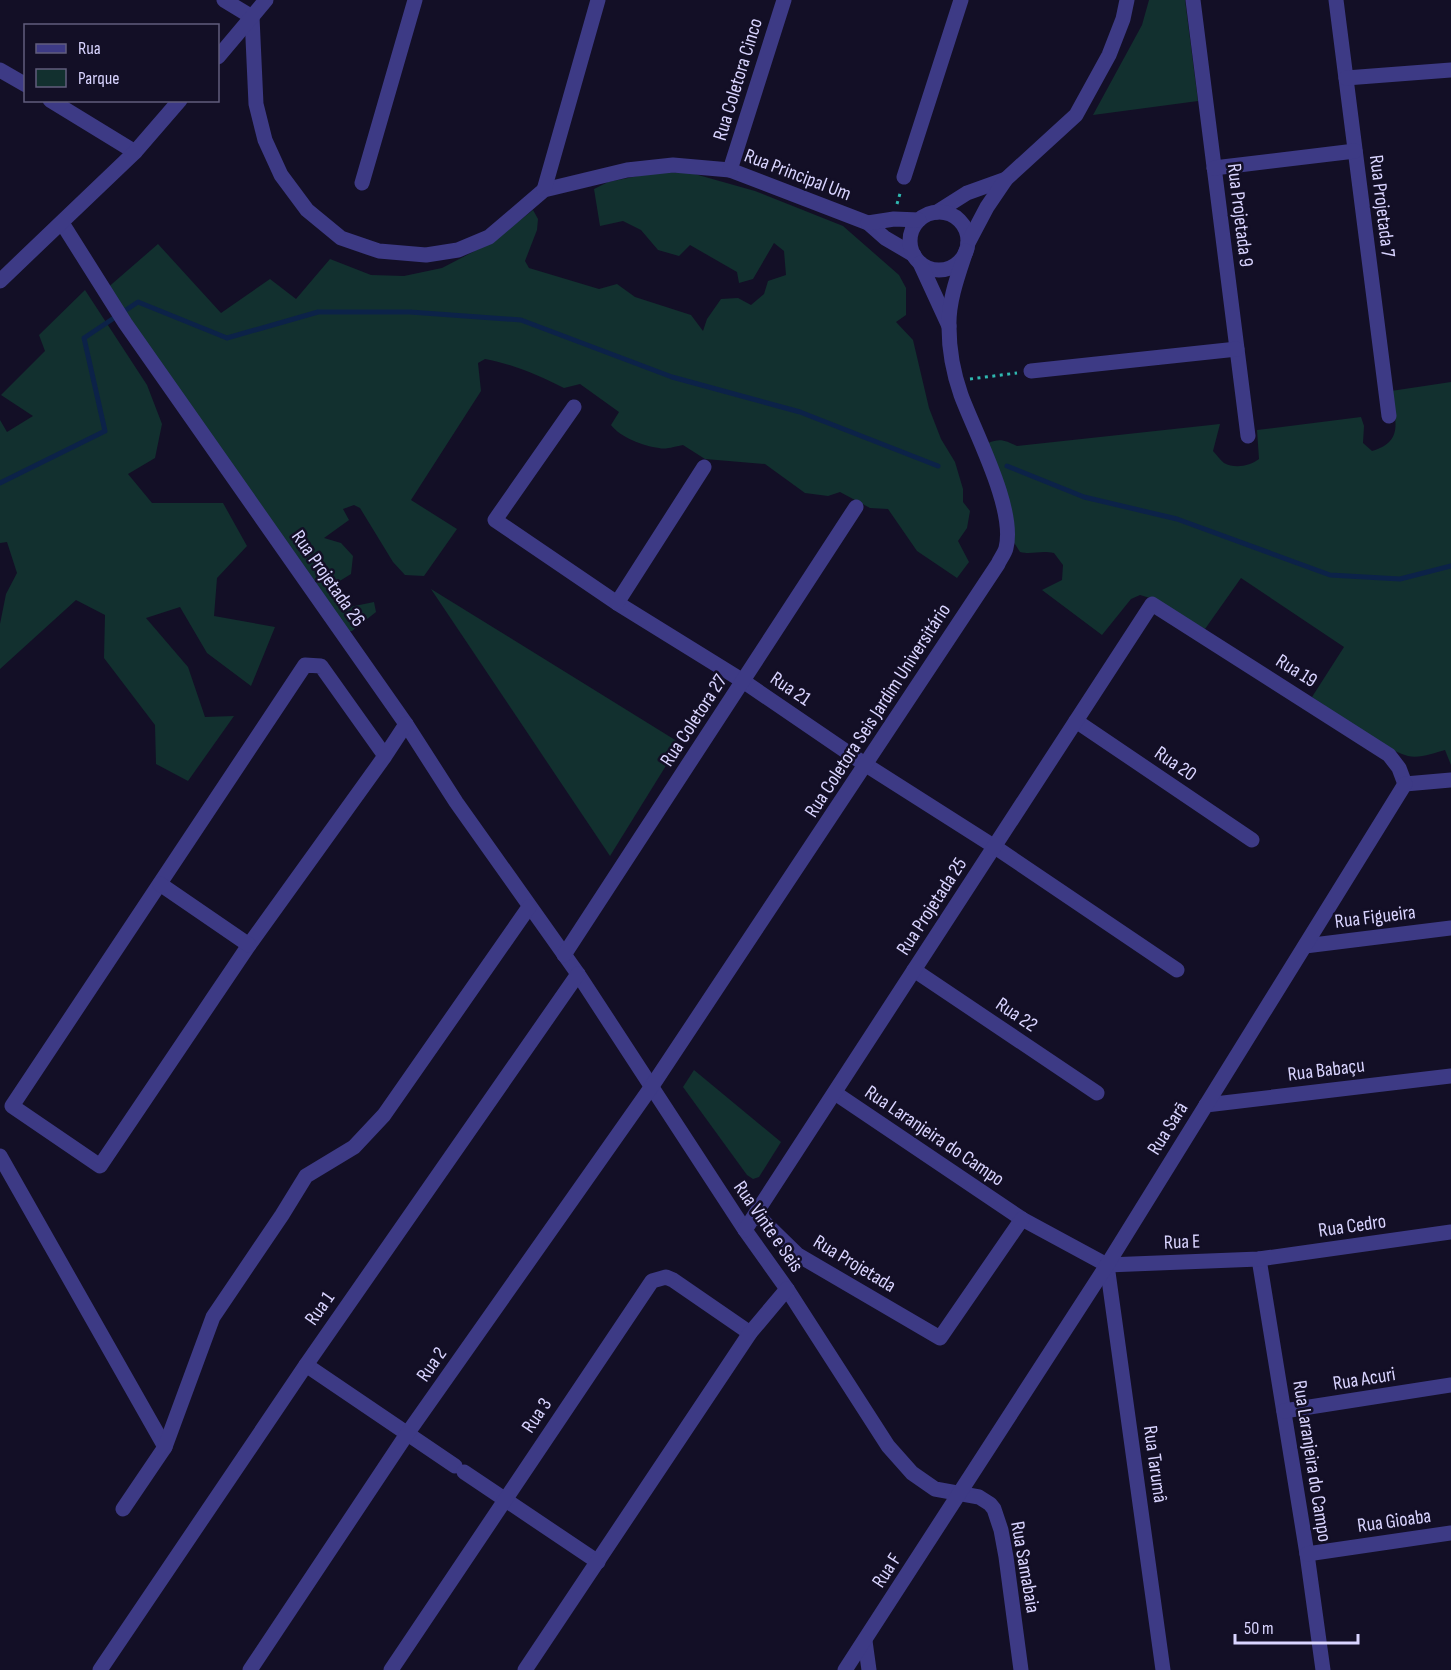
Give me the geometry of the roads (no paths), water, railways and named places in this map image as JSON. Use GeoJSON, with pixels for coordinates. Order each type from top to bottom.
{"type":"FeatureCollection","features":[{"type":"Feature","properties":{"kind":"street"},"geometry":{"type":"LineString","coordinates":[[224,0],[252,17]]}},
{"type":"Feature","properties":{"kind":"street"},"geometry":{"type":"LineString","coordinates":[[219,56],[266,0]]}},
{"type":"Feature","properties":{"kind":"street"},"geometry":{"type":"LineString","coordinates":[[362,183],[416,0]]}},
{"type":"Feature","properties":{"kind":"street"},"geometry":{"type":"LineString","coordinates":[[544,190],[598,0]]}},
{"type":"Feature","properties":{"kind":"street","name":"Rua Coletora Cinco"},"geometry":{"type":"LineString","coordinates":[[730,170],[784,0]]}},
{"type":"Feature","properties":{"kind":"street"},"geometry":{"type":"LineString","coordinates":[[904,177],[961,0]]}},
{"type":"Feature","properties":{"kind":"street"},"geometry":{"type":"LineString","coordinates":[[917,259],[937,270],[946,269],[961,260],[987,207],[1006,179],[1076,115],[1109,56],[1123,19],[1127,0]]}},
{"type":"Feature","properties":{"kind":"street","name":"Rua Projetada 9"},"geometry":{"type":"LineString","coordinates":[[1192,0],[1248,436]]}},
{"type":"Feature","properties":{"kind":"street","name":"Rua Projetada 7"},"geometry":{"type":"LineString","coordinates":[[1336,0],[1389,416]]}},
{"type":"Feature","properties":{"kind":"street","name":"Rua Principal Um"},"geometry":{"type":"LineString","coordinates":[[252,17],[256,104],[265,140],[281,175],[307,210],[340,238],[379,251],[426,255],[458,250],[489,237],[544,190],[627,170],[673,165],[730,170],[868,223],[885,238],[917,259]]}},
{"type":"Feature","properties":{"kind":"street"},"geometry":{"type":"LineString","coordinates":[[0,70],[24,84]]}},
{"type":"Feature","properties":{"kind":"street"},"geometry":{"type":"LineString","coordinates":[[1346,78],[1451,70]]}},
{"type":"Feature","properties":{"kind":"street"},"geometry":{"type":"LineString","coordinates":[[53,102],[135,152]]}},
{"type":"Feature","properties":{"kind":"street"},"geometry":{"type":"LineString","coordinates":[[1,279],[135,152],[178,102]]}},
{"type":"Feature","properties":{"kind":"street"},"geometry":{"type":"LineString","coordinates":[[1214,168],[1355,151]]}},
{"type":"Feature","properties":{"kind":"street"},"geometry":{"type":"LineString","coordinates":[[949,326],[911,247],[914,228],[919,220],[937,212],[967,193],[1006,179]]}},
{"type":"Feature","properties":{"kind":"street"},"geometry":{"type":"LineString","coordinates":[[937,212],[955,217],[967,233],[967,247],[958,277],[949,326]]}},
{"type":"Feature","properties":{"kind":"street","name":"Rua Principal Um"},"geometry":{"type":"LineString","coordinates":[[868,223],[894,219],[919,220]]}},
{"type":"Feature","properties":{"kind":"street","name":"Rua Projetada 26"},"geometry":{"type":"LineString","coordinates":[[62,223],[124,323],[406,724],[456,802],[564,955]]}},
{"type":"Feature","properties":{"kind":"street","name":"Rua Coletora Seis Jardim Universitário"},"geometry":{"type":"LineString","coordinates":[[652,1086],[866,765],[998,564],[1006,548],[1007,529],[1002,498],[961,393],[949,326]]}},
{"type":"Feature","properties":{"kind":"street"},"geometry":{"type":"LineString","coordinates":[[1030,371],[1237,349]]}},
{"type":"Feature","properties":{"kind":"street","name":"Rua 21"},"geometry":{"type":"LineString","coordinates":[[574,407],[495,520],[617,603],[743,681],[866,765],[995,847],[1177,970]]}},
{"type":"Feature","properties":{"kind":"street"},"geometry":{"type":"LineString","coordinates":[[617,603],[704,467]]}},
{"type":"Feature","properties":{"kind":"street","name":"Rua Coletora 27"},"geometry":{"type":"LineString","coordinates":[[564,955],[856,507]]}},
{"type":"Feature","properties":{"kind":"street","name":"Rua Projetada 25"},"geometry":{"type":"LineString","coordinates":[[746,1230],[1152,604]]}},
{"type":"Feature","properties":{"kind":"street","name":"Rua 19"},"geometry":{"type":"LineString","coordinates":[[1152,604],[1389,755],[1399,768],[1405,784]]}},
{"type":"Feature","properties":{"kind":"street"},"geometry":{"type":"LineString","coordinates":[[385,756],[321,666],[305,665],[12,1106],[100,1166],[249,945],[385,756],[406,724]]}},
{"type":"Feature","properties":{"kind":"street","name":"Rua 20"},"geometry":{"type":"LineString","coordinates":[[1076,721],[1252,840]]}},
{"type":"Feature","properties":{"kind":"street"},"geometry":{"type":"LineString","coordinates":[[1405,784],[1451,780]]}},
{"type":"Feature","properties":{"kind":"street","name":"Rua Sarã"},"geometry":{"type":"LineString","coordinates":[[961,1492],[1107,1265],[1405,784]]}},
{"type":"Feature","properties":{"kind":"street"},"geometry":{"type":"LineString","coordinates":[[160,884],[249,945]]}},
{"type":"Feature","properties":{"kind":"street"},"geometry":{"type":"LineString","coordinates":[[123,1509],[165,1447],[213,1317],[306,1176],[354,1148],[384,1115],[530,907]]}},
{"type":"Feature","properties":{"kind":"street","name":"Rua Figueira"},"geometry":{"type":"LineString","coordinates":[[1305,946],[1451,928]]}},
{"type":"Feature","properties":{"kind":"street","name":"Rua Vinte e Seis"},"geometry":{"type":"LineString","coordinates":[[564,955],[787,1289],[888,1446],[901,1462],[934,1490],[961,1492]]}},
{"type":"Feature","properties":{"kind":"street","name":"Rua 22"},"geometry":{"type":"LineString","coordinates":[[914,970],[1097,1093]]}},
{"type":"Feature","properties":{"kind":"street","name":"Rua 1"},"geometry":{"type":"LineString","coordinates":[[100,1670],[306,1365],[578,974]]}},
{"type":"Feature","properties":{"kind":"street","name":"Rua Babaçu"},"geometry":{"type":"LineString","coordinates":[[1206,1105],[1451,1076]]}},
{"type":"Feature","properties":{"kind":"street","name":"Rua 2"},"geometry":{"type":"LineString","coordinates":[[250,1670],[407,1434],[652,1086]]}},
{"type":"Feature","properties":{"kind":"street","name":"Rua Laranjeira do Campo"},"geometry":{"type":"LineString","coordinates":[[835,1093],[1022,1219],[1107,1265]]}},
{"type":"Feature","properties":{"kind":"street"},"geometry":{"type":"LineString","coordinates":[[0,1156],[165,1447]]}},
{"type":"Feature","properties":{"kind":"street","name":"Rua Projetada"},"geometry":{"type":"LineString","coordinates":[[756,1214],[798,1255],[940,1338],[1022,1219]]}},
{"type":"Feature","properties":{"kind":"street","name":"Rua Cedro"},"geometry":{"type":"LineString","coordinates":[[1259,1259],[1451,1232]]}},
{"type":"Feature","properties":{"kind":"street","name":"Rua Laranjeira do Campo"},"geometry":{"type":"LineString","coordinates":[[1259,1259],[1307,1554],[1323,1670]]}},
{"type":"Feature","properties":{"kind":"street","name":"Rua E"},"geometry":{"type":"LineString","coordinates":[[1107,1265],[1259,1259]]}},
{"type":"Feature","properties":{"kind":"street","name":"Rua Tarumâ"},"geometry":{"type":"LineString","coordinates":[[1107,1265],[1163,1670]]}},
{"type":"Feature","properties":{"kind":"street","name":"Rua 3"},"geometry":{"type":"LineString","coordinates":[[391,1670],[652,1281],[666,1277],[673,1280],[750,1333]]}},
{"type":"Feature","properties":{"kind":"street"},"geometry":{"type":"LineString","coordinates":[[525,1670],[750,1333],[787,1289]]}},
{"type":"Feature","properties":{"kind":"street"},"geometry":{"type":"LineString","coordinates":[[306,1365],[598,1562]]}},
{"type":"Feature","properties":{"kind":"street","name":"Rua Acuri"},"geometry":{"type":"LineString","coordinates":[[1284,1411],[1451,1385]]}},
{"type":"Feature","properties":{"kind":"street","name":"Rua F"},"geometry":{"type":"LineString","coordinates":[[845,1670],[961,1492]]}},
{"type":"Feature","properties":{"kind":"street","name":"Rua Samabaia"},"geometry":{"type":"LineString","coordinates":[[961,1492],[983,1499],[994,1509],[1005,1557],[1021,1670]]}},
{"type":"Feature","properties":{"kind":"street","name":"Rua Gioaba"},"geometry":{"type":"LineString","coordinates":[[1307,1554],[1451,1533]]}},
{"type":"Feature","properties":{"kind":"street"},"geometry":{"type":"LineString","coordinates":[[865,1641],[869,1670]]}},
{"type":"Feature","properties":{"kind":"waterway"},"geometry":{"type":"LineString","coordinates":[[0,483],[105,431],[84,338],[138,302],[227,338],[318,312],[410,312],[521,320],[672,377],[800,412],[938,466]]}},
{"type":"Feature","properties":{"kind":"waterway"},"geometry":{"type":"LineString","coordinates":[[1007,466],[1084,497],[1177,519],[1330,575],[1400,579],[1451,566]]}}]}
